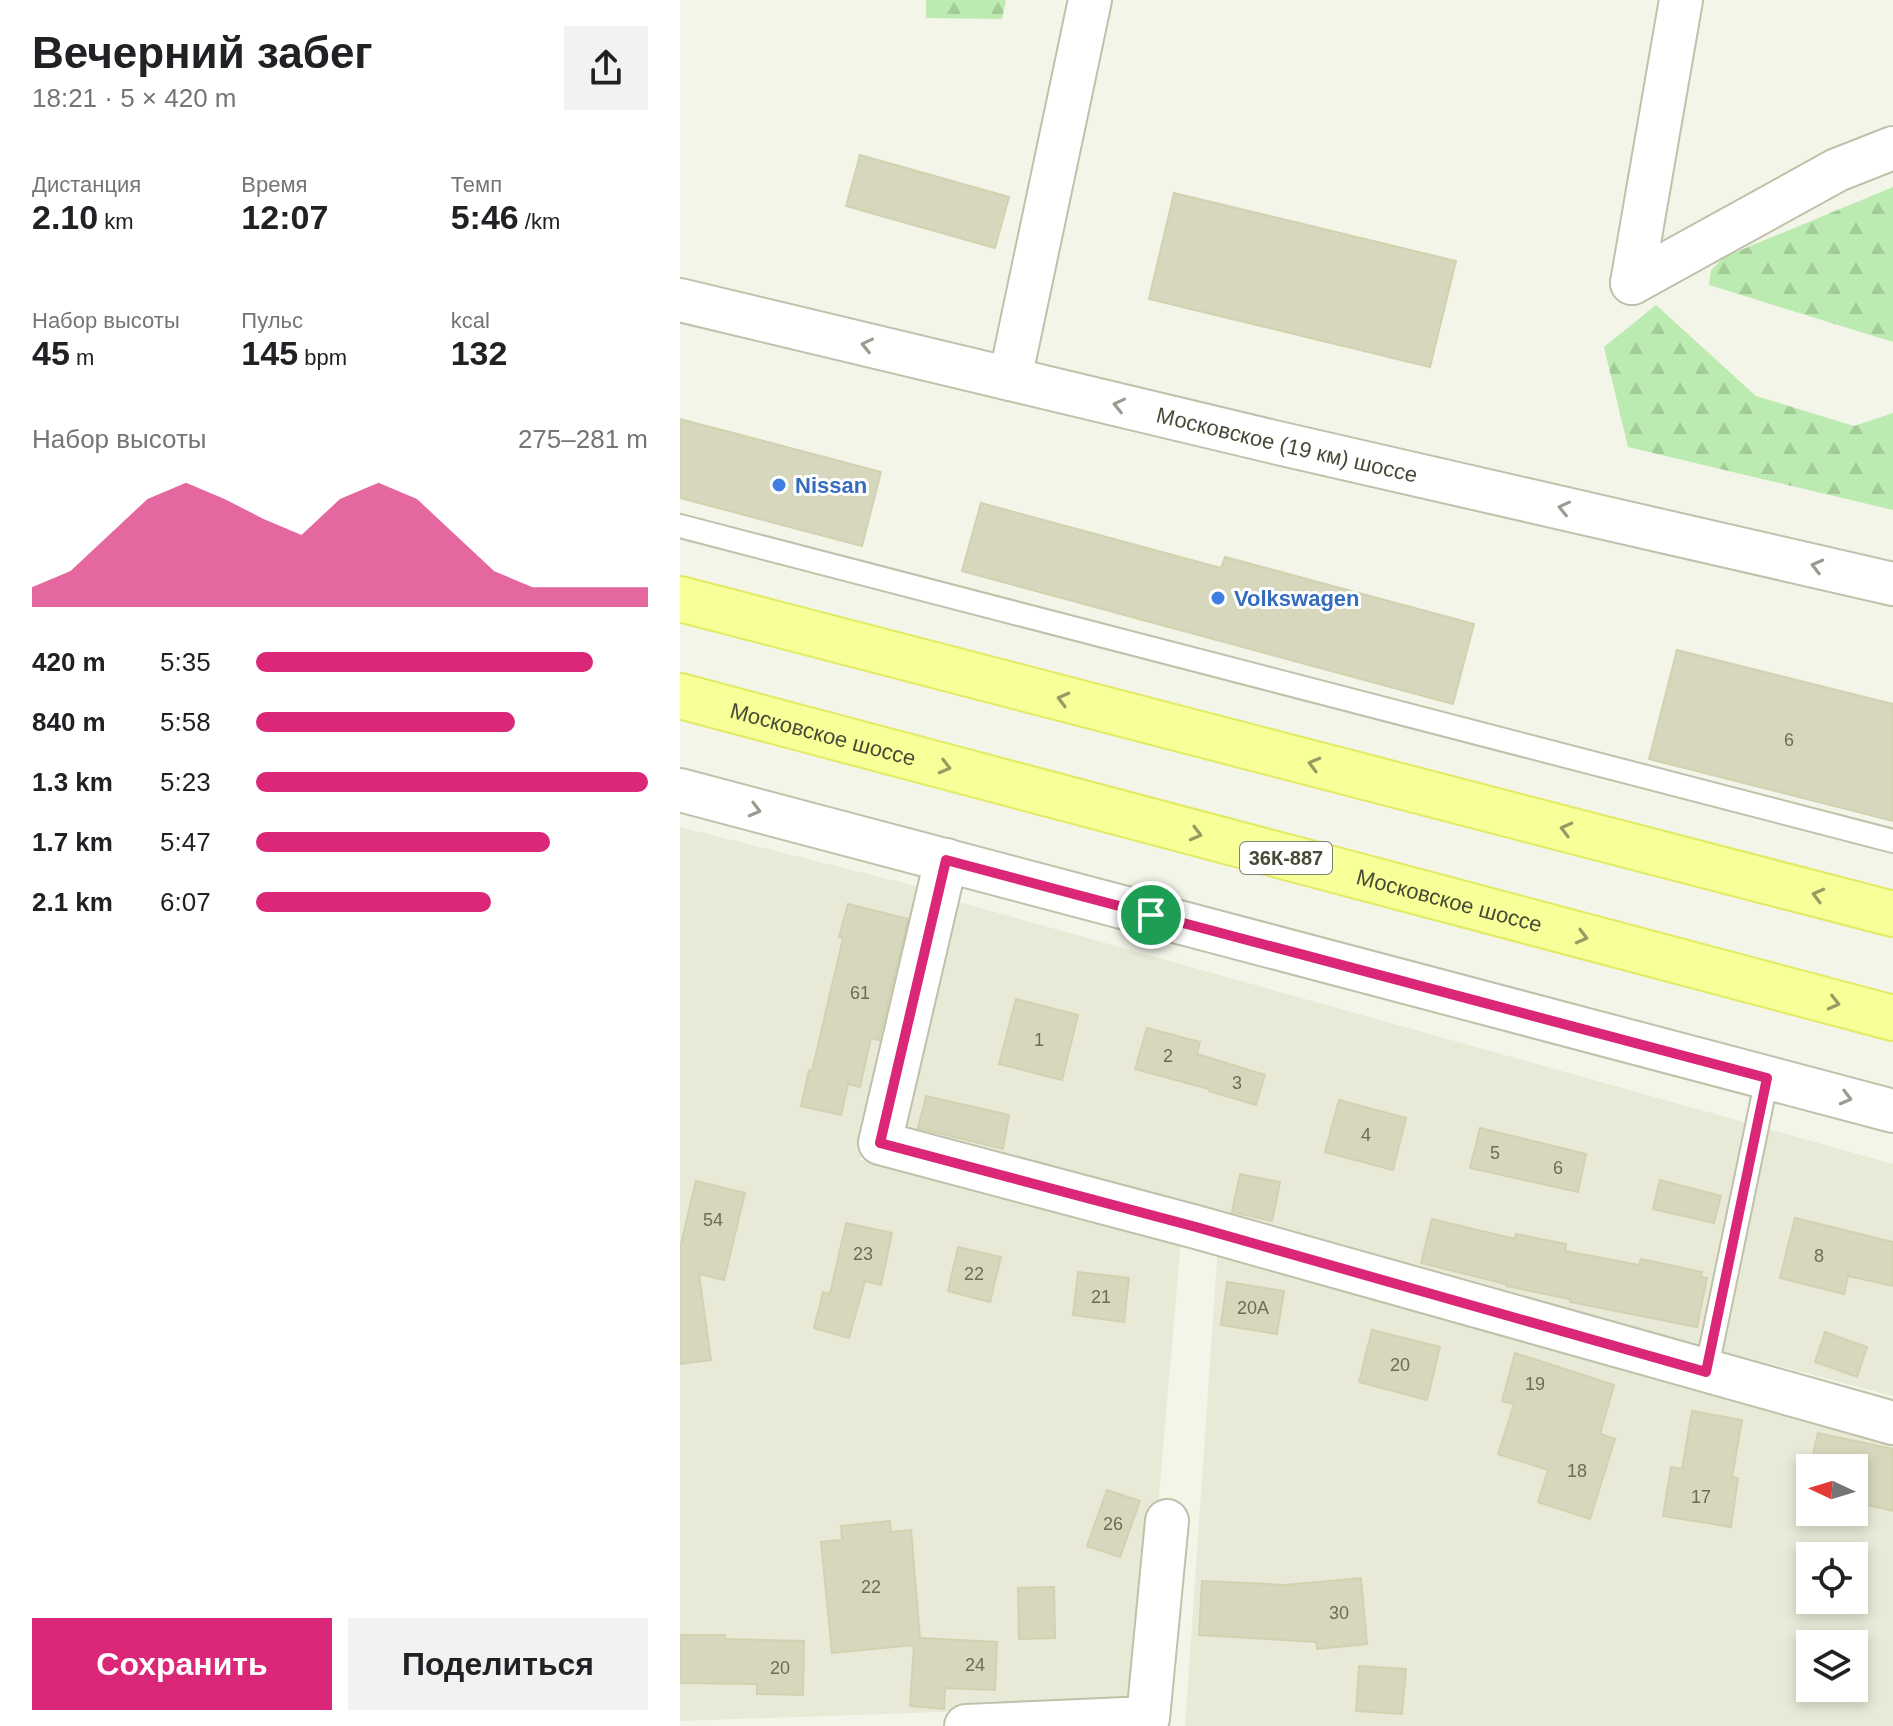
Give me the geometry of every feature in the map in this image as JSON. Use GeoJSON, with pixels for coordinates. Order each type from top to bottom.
{"type":"FeatureCollection","features":[{"type":"Feature","properties":{"kind":"main road"},"geometry":{"type":"LineString","coordinates":[[680,599],[1893,914]]}},
{"type":"Feature","properties":{"kind":"main road","name":"Московское шоссе"},"geometry":{"type":"LineString","coordinates":[[680,696],[1893,1018]]}},
{"type":"Feature","properties":{"kind":"street"},"geometry":{"type":"LineString","coordinates":[[1010,379],[1090,0]]}},
{"type":"Feature","properties":{"kind":"street"},"geometry":{"type":"LineString","coordinates":[[1681,0],[1632,283],[1837,170],[1893,148]]}},
{"type":"Feature","properties":{"kind":"street","name":"Московское (19 км) шоссе"},"geometry":{"type":"LineString","coordinates":[[680,300],[1893,584]]}},
{"type":"Feature","properties":{"kind":"street"},"geometry":{"type":"LineString","coordinates":[[680,790],[1893,1111]]}},
{"type":"Feature","properties":{"kind":"street"},"geometry":{"type":"LineString","coordinates":[[946,860],[880,1143],[1196,1227],[1893,1423]]}},
{"type":"Feature","properties":{"kind":"street"},"geometry":{"type":"LineString","coordinates":[[966,1726],[1148,1718],[1167,1521]]}},
{"type":"Feature","properties":{"kind":"lane"},"geometry":{"type":"LineString","coordinates":[[680,526],[1893,841]]}},
{"type":"Feature","properties":{"kind":"lane"},"geometry":{"type":"LineString","coordinates":[[1706,1372],[1767,1078]]}},
{"type":"Feature","properties":{"kind":"shaded area"},"geometry":{"type":"Polygon","coordinates":[[[680,827],[924,888],[860,1160],[1181,1240],[1141,1705],[680,1721],[680,827]]]}},
{"type":"Feature","properties":{"kind":"shaded area"},"geometry":{"type":"Polygon","coordinates":[[[952,900],[1893,1164],[1893,1396],[892,1133],[952,900]]]}},
{"type":"Feature","properties":{"kind":"shaded area"},"geometry":{"type":"Polygon","coordinates":[[[1218,1246],[1893,1433],[1893,1726],[1185,1726],[1218,1246]]]}},
{"type":"Feature","properties":{"kind":"green space"},"geometry":{"type":"Polygon","coordinates":[[[926,0],[1006,0],[1002,19],[926,18],[926,0]]]}},
{"type":"Feature","properties":{"kind":"green space"},"geometry":{"type":"Polygon","coordinates":[[[1893,187],[1893,342],[1709,285],[1711,270],[1724,257],[1893,187]]]}},
{"type":"Feature","properties":{"kind":"green space"},"geometry":{"type":"Polygon","coordinates":[[[1656,305],[1756,396],[1854,426],[1893,413],[1893,510],[1628,447],[1604,347],[1656,305]]]}},
{"type":"Feature","properties":{"kind":"building"},"geometry":{"type":"Polygon","coordinates":[[[860,155],[1009,197],[995,248],[846,206],[860,155]]]}},
{"type":"Feature","properties":{"kind":"building"},"geometry":{"type":"Polygon","coordinates":[[[1174,193],[1456,261],[1430,367],[1149,299],[1174,193]]]}},
{"type":"Feature","properties":{"kind":"building","name":"Nissan"},"geometry":{"type":"Polygon","coordinates":[[[680,419],[881,472],[862,546],[680,498],[680,419]]]}},
{"type":"Feature","properties":{"kind":"building","name":"Volkswagen"},"geometry":{"type":"Polygon","coordinates":[[[981,503],[1221,568],[1225,557],[1474,624],[1453,704],[962,571],[981,503]]]}},
{"type":"Feature","properties":{"kind":"building"},"geometry":{"type":"Polygon","coordinates":[[[1677,650],[1893,704],[1893,821],[1649,759],[1677,650]]]}},
{"type":"Feature","properties":{"kind":"building"},"geometry":{"type":"Polygon","coordinates":[[[848,904],[908,919],[879,1040],[871,1038],[860,1087],[848,1084],[841,1115],[801,1106],[843,938],[839,937],[848,904]]]}},
{"type":"Feature","properties":{"kind":"building"},"geometry":{"type":"Polygon","coordinates":[[[1016,999],[1078,1015],[1062,1080],[999,1064],[1016,999]]]}},
{"type":"Feature","properties":{"kind":"building"},"geometry":{"type":"Polygon","coordinates":[[[1147,1028],[1200,1042],[1197,1054],[1265,1075],[1256,1105],[1135,1069],[1147,1028]]]}},
{"type":"Feature","properties":{"kind":"building"},"geometry":{"type":"Polygon","coordinates":[[[926,1096],[1009,1115],[1003,1149],[918,1128],[926,1096]]]}},
{"type":"Feature","properties":{"kind":"building"},"geometry":{"type":"Polygon","coordinates":[[[1339,1100],[1406,1118],[1393,1170],[1325,1152],[1339,1100]]]}},
{"type":"Feature","properties":{"kind":"building"},"geometry":{"type":"Polygon","coordinates":[[[1480,1128],[1586,1154],[1578,1192],[1470,1168],[1480,1128]]]}},
{"type":"Feature","properties":{"kind":"building"},"geometry":{"type":"Polygon","coordinates":[[[1240,1174],[1280,1182],[1272,1221],[1232,1212],[1240,1174]]]}},
{"type":"Feature","properties":{"kind":"building"},"geometry":{"type":"Polygon","coordinates":[[[1660,1180],[1721,1196],[1714,1223],[1653,1209],[1660,1180]]]}},
{"type":"Feature","properties":{"kind":"building"},"geometry":{"type":"Polygon","coordinates":[[[696,1181],[745,1193],[724,1280],[699,1274],[711,1360],[680,1364],[680,1248],[696,1181]]]}},
{"type":"Feature","properties":{"kind":"building"},"geometry":{"type":"Polygon","coordinates":[[[1795,1218],[1893,1242],[1893,1286],[1848,1276],[1844,1294],[1780,1278],[1795,1218]]]}},
{"type":"Feature","properties":{"kind":"building"},"geometry":{"type":"Polygon","coordinates":[[[1432,1219],[1515,1239],[1516,1234],[1566,1244],[1565,1251],[1639,1265],[1641,1259],[1702,1272],[1701,1277],[1707,1278],[1697,1327],[1570,1302],[1570,1299],[1421,1263],[1432,1219]]]}},
{"type":"Feature","properties":{"kind":"building"},"geometry":{"type":"Polygon","coordinates":[[[846,1223],[892,1233],[881,1285],[865,1281],[849,1338],[814,1328],[823,1292],[830,1294],[846,1223]]]}},
{"type":"Feature","properties":{"kind":"building"},"geometry":{"type":"Polygon","coordinates":[[[958,1247],[1001,1257],[990,1302],[948,1291],[958,1247]]]}},
{"type":"Feature","properties":{"kind":"building"},"geometry":{"type":"Polygon","coordinates":[[[1078,1272],[1129,1278],[1124,1322],[1073,1315],[1078,1272]]]}},
{"type":"Feature","properties":{"kind":"building"},"geometry":{"type":"Polygon","coordinates":[[[1227,1282],[1284,1291],[1277,1334],[1221,1325],[1227,1282]]]}},
{"type":"Feature","properties":{"kind":"building"},"geometry":{"type":"Polygon","coordinates":[[[1372,1330],[1440,1347],[1427,1400],[1359,1382],[1372,1330]]]}},
{"type":"Feature","properties":{"kind":"building"},"geometry":{"type":"Polygon","coordinates":[[[1825,1332],[1867,1347],[1857,1377],[1815,1362],[1825,1332]]]}},
{"type":"Feature","properties":{"kind":"building"},"geometry":{"type":"Polygon","coordinates":[[[1515,1353],[1614,1385],[1600,1434],[1615,1439],[1590,1519],[1538,1502],[1548,1470],[1498,1454],[1514,1404],[1502,1401],[1515,1353]]]}},
{"type":"Feature","properties":{"kind":"building"},"geometry":{"type":"Polygon","coordinates":[[[1692,1411],[1742,1420],[1732,1477],[1738,1478],[1731,1527],[1663,1516],[1671,1467],[1682,1469],[1692,1411]]]}},
{"type":"Feature","properties":{"kind":"building"},"geometry":{"type":"Polygon","coordinates":[[[1818,1433],[1893,1449],[1893,1511],[1868,1505],[1868,1454],[1813,1454],[1818,1433]]]}},
{"type":"Feature","properties":{"kind":"building"},"geometry":{"type":"Polygon","coordinates":[[[1107,1490],[1140,1501],[1120,1557],[1087,1546],[1107,1490]]]}},
{"type":"Feature","properties":{"kind":"building"},"geometry":{"type":"Polygon","coordinates":[[[890,1521],[891,1532],[911,1530],[920,1638],[997,1642],[995,1690],[945,1688],[944,1709],[910,1706],[914,1645],[832,1653],[821,1542],[842,1540],[841,1526],[890,1521]]]}},
{"type":"Feature","properties":{"kind":"building"},"geometry":{"type":"Polygon","coordinates":[[[1361,1578],[1367,1644],[1317,1649],[1316,1642],[1199,1635],[1202,1581],[1285,1585],[1361,1578]]]}},
{"type":"Feature","properties":{"kind":"building"},"geometry":{"type":"Polygon","coordinates":[[[1054,1587],[1055,1638],[1019,1639],[1018,1588],[1054,1587]]]}},
{"type":"Feature","properties":{"kind":"building"},"geometry":{"type":"Polygon","coordinates":[[[680,1635],[804,1641],[803,1695],[757,1694],[757,1684],[680,1683],[680,1635]]]}},
{"type":"Feature","properties":{"kind":"building"},"geometry":{"type":"Polygon","coordinates":[[[1359,1666],[1406,1669],[1402,1714],[1356,1711],[1359,1666]]]}},
{"type":"Feature","properties":{"kind":"place","name":"Nissan"},"geometry":{"type":"Point","coordinates":[779,485]}},
{"type":"Feature","properties":{"kind":"place","name":"Volkswagen"},"geometry":{"type":"Point","coordinates":[1218,598]}},
{"type":"Feature","properties":{"kind":"route"},"geometry":{"type":"LineString","coordinates":[[946,860],[1151,915],[1767,1078],[1706,1372],[1196,1227],[880,1143],[946,860]]}}]}
